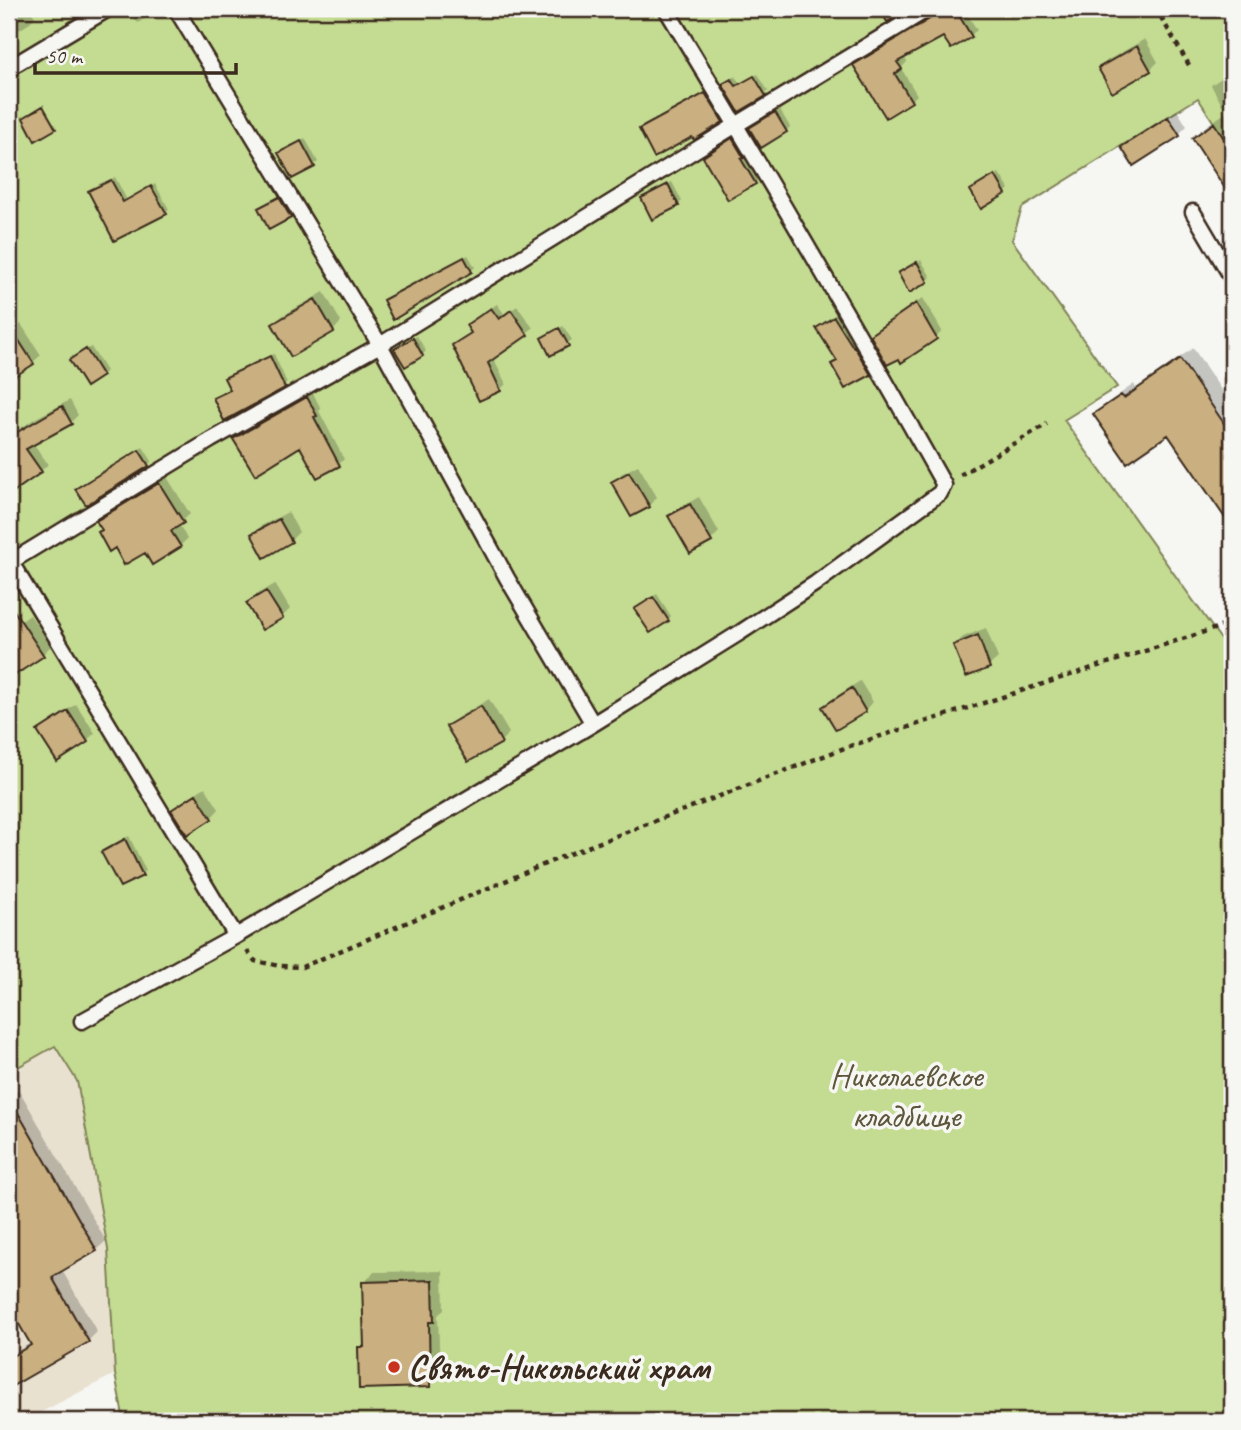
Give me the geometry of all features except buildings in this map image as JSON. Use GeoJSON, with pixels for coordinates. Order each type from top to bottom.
{"type":"FeatureCollection","features":[{"type":"Feature","properties":{"kind":"lane"},"geometry":{"type":"LineString","coordinates":[[9,68],[108,9]]}},
{"type":"Feature","properties":{"kind":"lane"},"geometry":{"type":"LineString","coordinates":[[176,9],[380,345],[507,578],[593,724]]}},
{"type":"Feature","properties":{"kind":"lane"},"geometry":{"type":"LineString","coordinates":[[82,1021],[236,936],[593,724],[816,583],[940,493],[944,485],[891,390],[666,9]]}},
{"type":"Feature","properties":{"kind":"lane"},"geometry":{"type":"LineString","coordinates":[[236,936],[9,561],[211,440],[380,345],[928,9]]}},
{"type":"Feature","properties":{"kind":"lane"},"geometry":{"type":"LineString","coordinates":[[1193,212],[1232,278]]}},
{"type":"Feature","properties":{"kind":"path"},"geometry":{"type":"LineString","coordinates":[[1156,9],[1189,65]]}},
{"type":"Feature","properties":{"kind":"path"},"geometry":{"type":"LineString","coordinates":[[944,485],[1048,424]]}},
{"type":"Feature","properties":{"kind":"path"},"geometry":{"type":"LineString","coordinates":[[236,936],[255,961],[302,967],[564,856],[847,747],[1232,623]]}},
{"type":"Feature","properties":{"kind":"shaded area"},"geometry":{"type":"Polygon","coordinates":[[[55,1046],[77,1080],[108,1249],[115,1374],[24,1421],[9,1421],[9,1072],[55,1046]]]}},
{"type":"Feature","properties":{"kind":"green space","name":"Николаевское кладбище"},"geometry":{"type":"Polygon","coordinates":[[[9,9],[1232,9],[1232,151],[1198,98],[1022,208],[1012,240],[1117,387],[1064,420],[1225,645],[1232,644],[1232,1421],[124,1421],[115,1374],[108,1249],[77,1081],[55,1046],[9,1072],[9,9]]]}},
{"type":"Feature","properties":{"kind":"place","name":"Свято-Никольский храм"},"geometry":{"type":"Point","coordinates":[394,1367]}}]}
